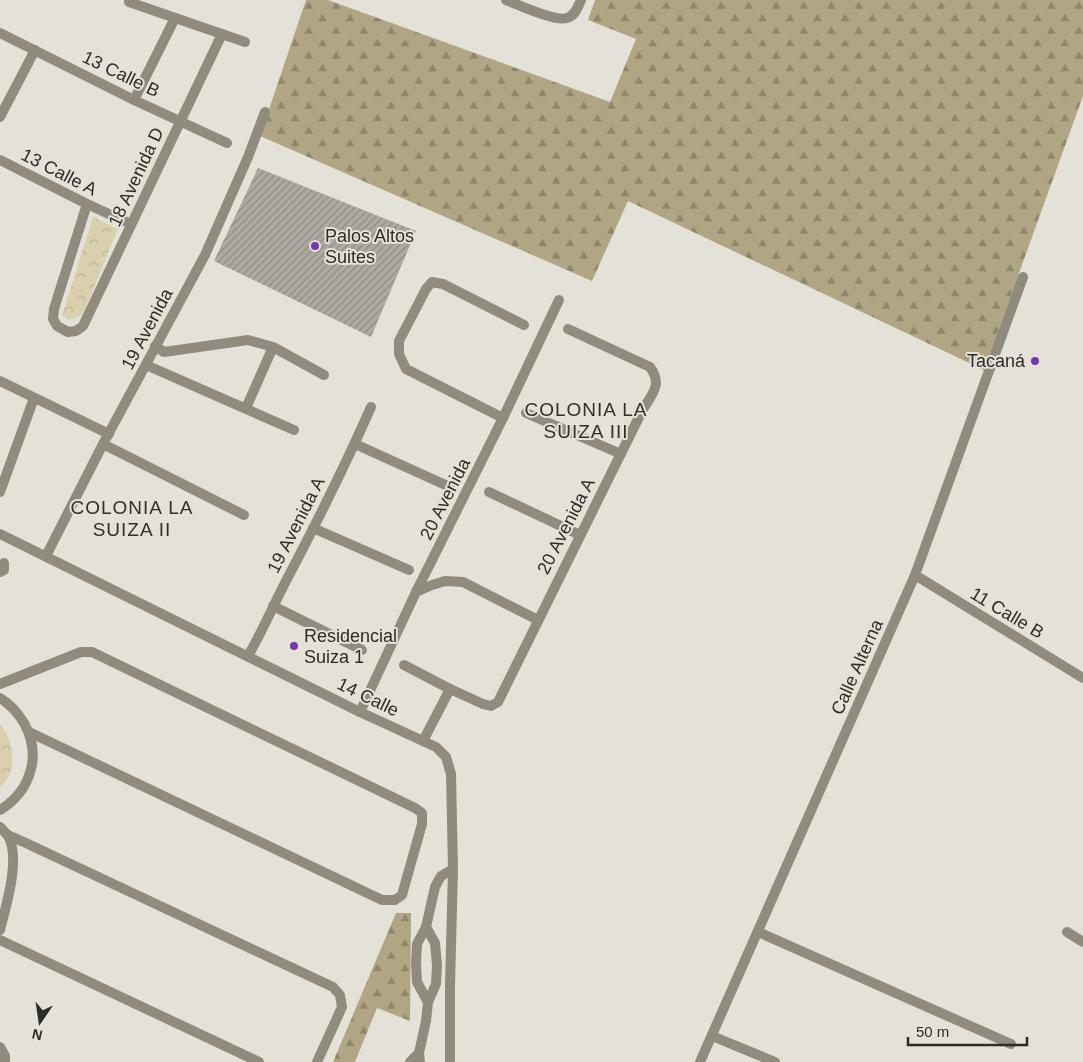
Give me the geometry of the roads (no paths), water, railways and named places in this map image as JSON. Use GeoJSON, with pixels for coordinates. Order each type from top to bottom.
{"type":"FeatureCollection","features":[{"type":"Feature","properties":{"kind":"street"},"geometry":{"type":"LineString","coordinates":[[506,0],[552,18],[566,18],[576,12],[581,0]]}},
{"type":"Feature","properties":{"kind":"street"},"geometry":{"type":"LineString","coordinates":[[129,2],[245,42]]}},
{"type":"Feature","properties":{"kind":"street"},"geometry":{"type":"LineString","coordinates":[[134,100],[175,18]]}},
{"type":"Feature","properties":{"kind":"street","name":"13 Calle B"},"geometry":{"type":"LineString","coordinates":[[0,34],[227,143]]}},
{"type":"Feature","properties":{"kind":"street","name":"18 Avenida D"},"geometry":{"type":"LineString","coordinates":[[87,204],[54,309],[53,319],[57,326],[68,332],[76,331],[83,326],[222,34]]}},
{"type":"Feature","properties":{"kind":"street"},"geometry":{"type":"LineString","coordinates":[[0,117],[35,50]]}},
{"type":"Feature","properties":{"kind":"street","name":"19 Avenida"},"geometry":{"type":"LineString","coordinates":[[46,556],[103,444],[205,255],[248,157],[265,112]]}},
{"type":"Feature","properties":{"kind":"street","name":"13 Calle A"},"geometry":{"type":"LineString","coordinates":[[0,160],[131,224]]}},
{"type":"Feature","properties":{"kind":"street","name":"Calle Alterna"},"geometry":{"type":"LineString","coordinates":[[700,1062],[915,575],[1023,277]]}},
{"type":"Feature","properties":{"kind":"street"},"geometry":{"type":"LineString","coordinates":[[503,418],[406,369],[399,354],[399,341],[426,289],[432,282],[443,284],[524,325]]}},
{"type":"Feature","properties":{"kind":"street","name":"20 Avenida"},"geometry":{"type":"LineString","coordinates":[[360,712],[416,592],[503,418],[559,300]]}},
{"type":"Feature","properties":{"kind":"street","name":"20 Avenida A"},"geometry":{"type":"LineString","coordinates":[[450,689],[483,704],[491,706],[498,702],[642,411],[656,387],[656,375],[650,367],[568,329]]}},
{"type":"Feature","properties":{"kind":"street"},"geometry":{"type":"LineString","coordinates":[[155,346],[164,352],[248,340],[273,348],[324,375]]}},
{"type":"Feature","properties":{"kind":"street"},"geometry":{"type":"LineString","coordinates":[[246,408],[273,348]]}},
{"type":"Feature","properties":{"kind":"street"},"geometry":{"type":"LineString","coordinates":[[146,364],[294,430]]}},
{"type":"Feature","properties":{"kind":"street"},"geometry":{"type":"LineString","coordinates":[[0,381],[109,434]]}},
{"type":"Feature","properties":{"kind":"street"},"geometry":{"type":"LineString","coordinates":[[0,492],[34,398]]}},
{"type":"Feature","properties":{"kind":"street","name":"19 Avenida A"},"geometry":{"type":"LineString","coordinates":[[248,656],[355,444],[371,407]]}},
{"type":"Feature","properties":{"kind":"street"},"geometry":{"type":"LineString","coordinates":[[526,414],[621,454]]}},
{"type":"Feature","properties":{"kind":"street"},"geometry":{"type":"LineString","coordinates":[[103,444],[244,515]]}},
{"type":"Feature","properties":{"kind":"street"},"geometry":{"type":"LineString","coordinates":[[355,444],[450,487]]}},
{"type":"Feature","properties":{"kind":"street"},"geometry":{"type":"LineString","coordinates":[[489,492],[580,535]]}},
{"type":"Feature","properties":{"kind":"street"},"geometry":{"type":"LineString","coordinates":[[313,528],[409,570]]}},
{"type":"Feature","properties":{"kind":"street","name":"14 Calle"},"geometry":{"type":"LineString","coordinates":[[0,534],[360,712],[436,747],[446,757],[452,774],[453,868],[450,1062]]}},
{"type":"Feature","properties":{"kind":"street","name":"11 Calle B"},"geometry":{"type":"LineString","coordinates":[[915,575],[1083,678]]}},
{"type":"Feature","properties":{"kind":"street"},"geometry":{"type":"LineString","coordinates":[[416,592],[446,581],[463,582],[538,620]]}},
{"type":"Feature","properties":{"kind":"street"},"geometry":{"type":"LineString","coordinates":[[273,606],[362,650]]}},
{"type":"Feature","properties":{"kind":"street"},"geometry":{"type":"LineString","coordinates":[[0,684],[81,652],[92,652],[415,808],[422,813],[422,824],[402,895],[395,900],[382,900],[29,732]]}},
{"type":"Feature","properties":{"kind":"street"},"geometry":{"type":"LineString","coordinates":[[404,666],[450,689],[423,741]]}},
{"type":"Feature","properties":{"kind":"street"},"geometry":{"type":"LineString","coordinates":[[0,698],[19,713],[29,732],[33,747],[33,763],[28,779],[20,792],[9,804],[0,810]]}},
{"type":"Feature","properties":{"kind":"street"},"geometry":{"type":"LineString","coordinates":[[0,827],[8,835],[333,987],[340,995],[342,1007],[317,1062]]}},
{"type":"Feature","properties":{"kind":"street"},"geometry":{"type":"LineString","coordinates":[[0,930],[13,871],[12,848],[8,835]]}},
{"type":"Feature","properties":{"kind":"street"},"geometry":{"type":"LineString","coordinates":[[428,1002],[417,982],[417,944],[426,927],[435,887],[441,876],[453,868]]}},
{"type":"Feature","properties":{"kind":"street"},"geometry":{"type":"LineString","coordinates":[[410,1062],[420,1058],[428,1002],[436,984],[435,943],[426,927]]}},
{"type":"Feature","properties":{"kind":"street"},"geometry":{"type":"LineString","coordinates":[[758,932],[1011,1044]]}},
{"type":"Feature","properties":{"kind":"street"},"geometry":{"type":"LineString","coordinates":[[1067,932],[1083,942]]}},
{"type":"Feature","properties":{"kind":"street"},"geometry":{"type":"LineString","coordinates":[[0,940],[259,1062]]}},
{"type":"Feature","properties":{"kind":"street"},"geometry":{"type":"LineString","coordinates":[[712,1036],[775,1062]]}},
{"type":"Feature","properties":{"kind":"street"},"geometry":{"type":"LineString","coordinates":[[3,1055],[16,1062]]}},
{"type":"Feature","properties":{"kind":"place","name":"Palos Altos Suites"},"geometry":{"type":"Point","coordinates":[315,246]}},
{"type":"Feature","properties":{"kind":"place","name":"Tacaná"},"geometry":{"type":"Point","coordinates":[1035,361]}},
{"type":"Feature","properties":{"kind":"place","name":"Residencial Suiza 1"},"geometry":{"type":"Point","coordinates":[294,646]}},
{"type":"Feature","properties":{"kind":"district","name":"COLONIA LA SUIZA III"},"geometry":{"type":"Point","coordinates":[586,420]}},
{"type":"Feature","properties":{"kind":"district","name":"COLONIA LA SUIZA II"},"geometry":{"type":"Point","coordinates":[132,518]}}]}
